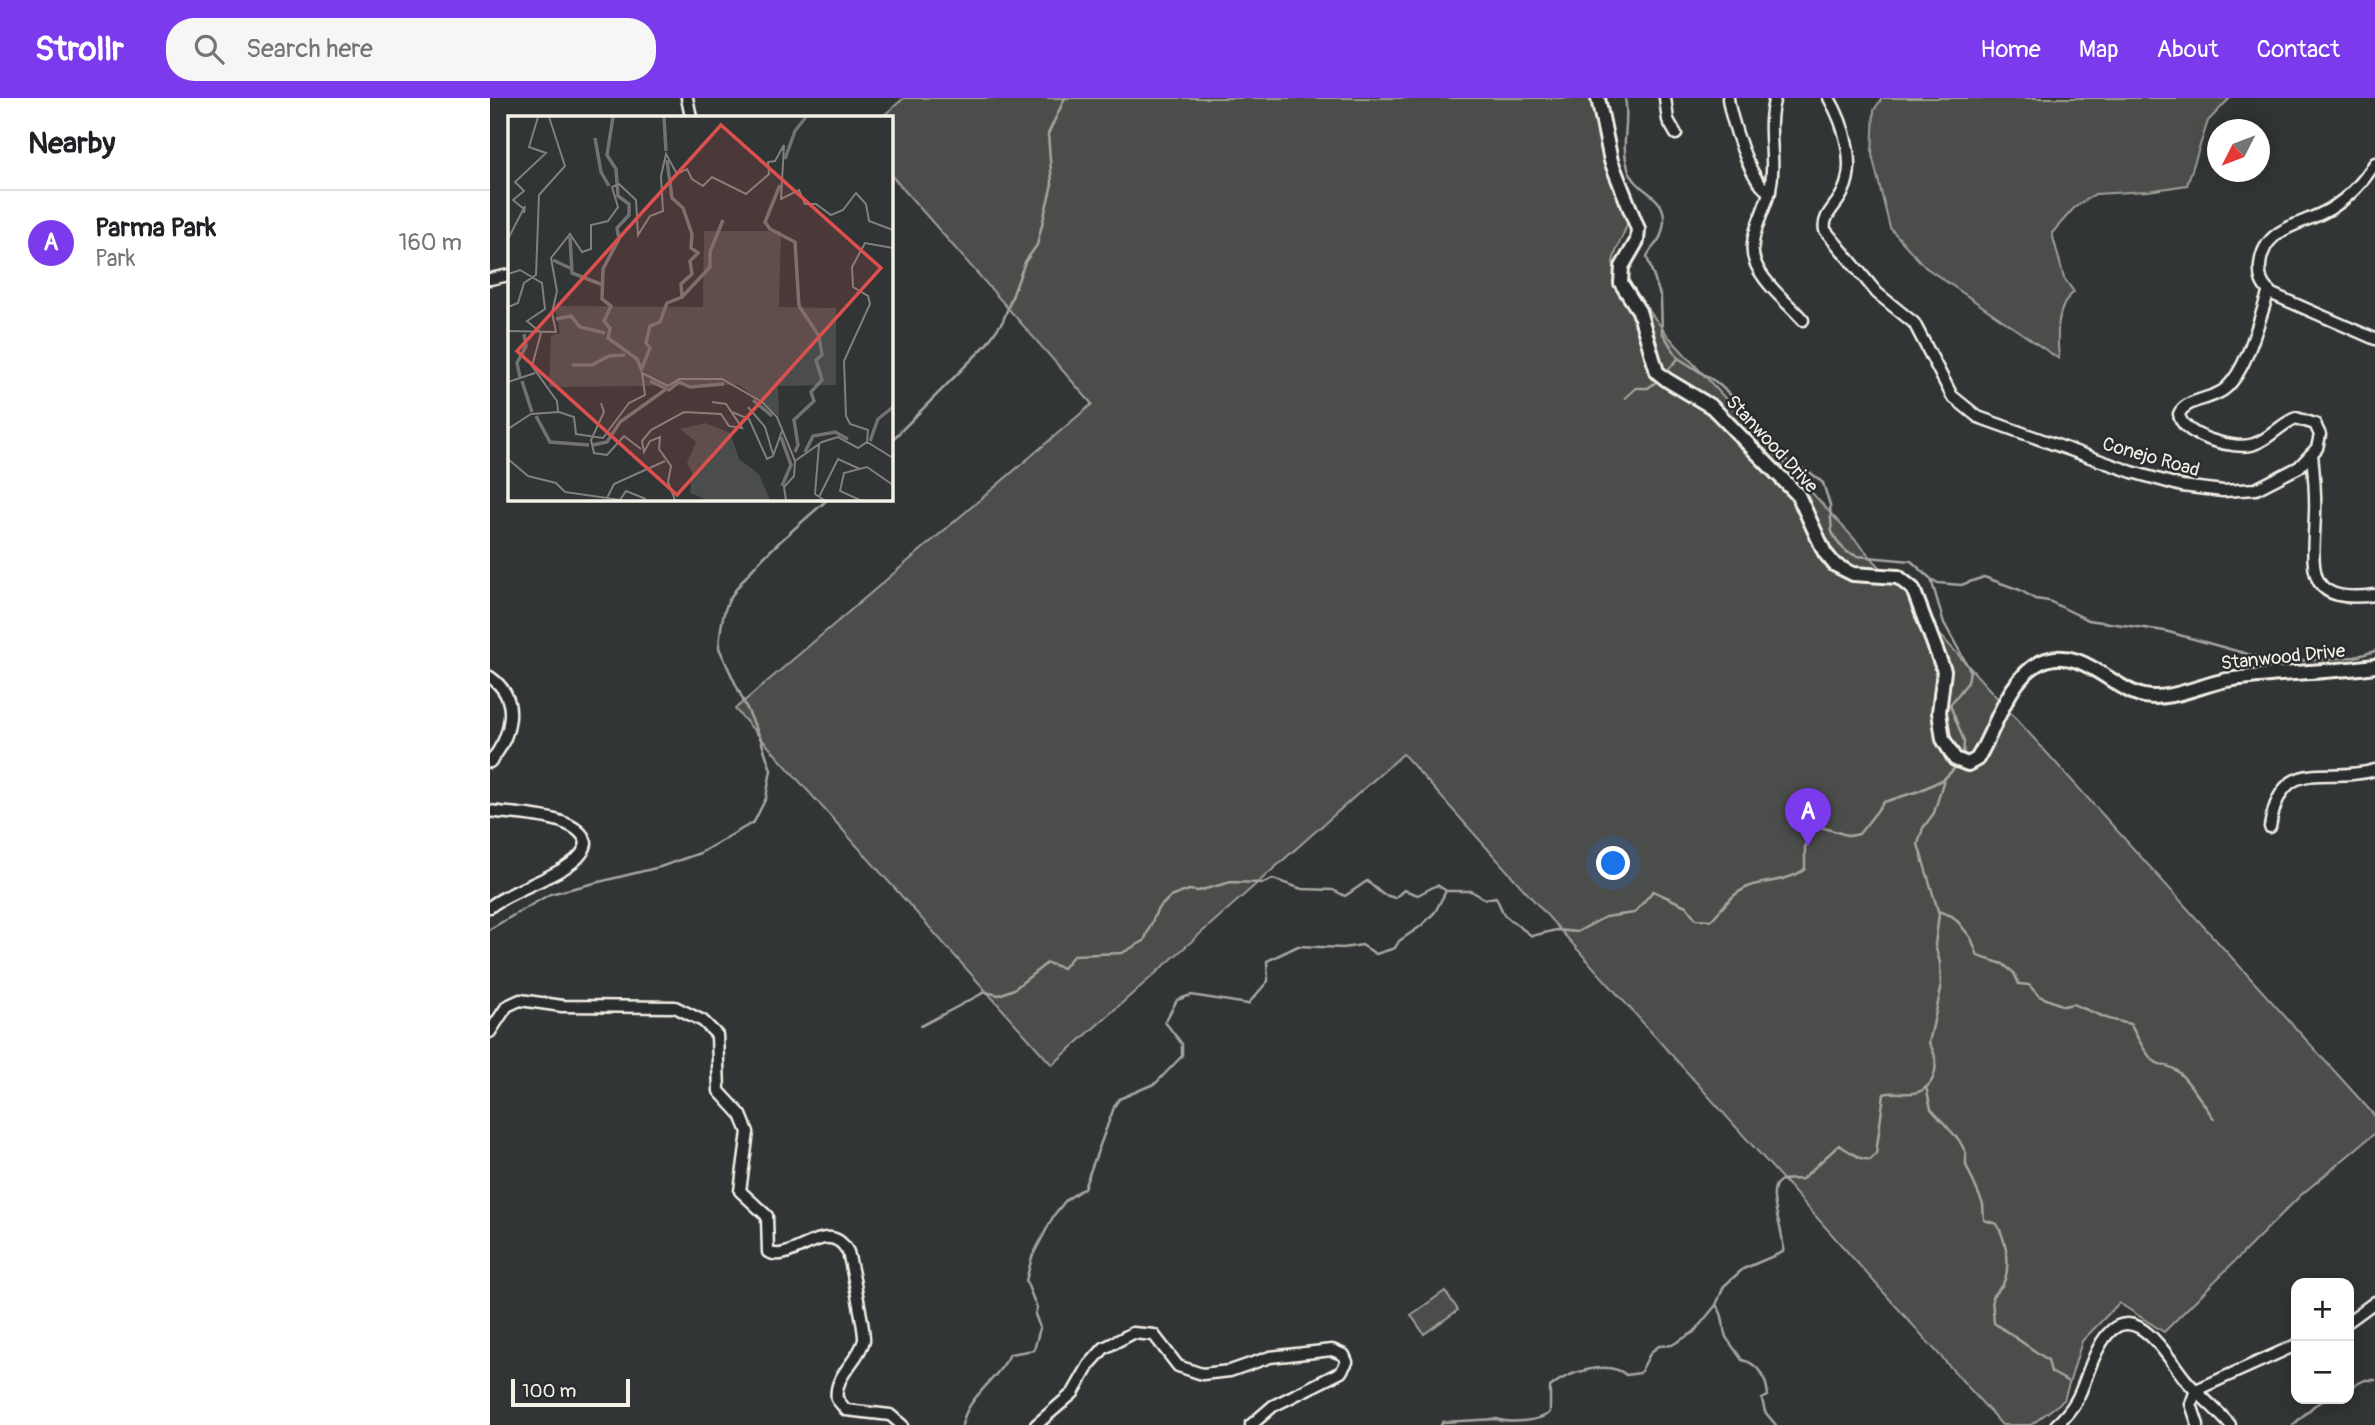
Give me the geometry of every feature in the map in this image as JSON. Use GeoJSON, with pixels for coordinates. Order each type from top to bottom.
{"type":"FeatureCollection","features":[{"type":"Feature","properties":{"kind":"main road","name":"Stanwood Drive"},"geometry":{"type":"LineString","coordinates":[[1598,98],[1609,154],[1638,229],[1637,241],[1622,267],[1621,283],[1639,311],[1657,372],[1712,407],[1798,495],[1825,552],[1835,565],[1853,574],[1898,578],[1913,589],[1944,671],[1939,721],[1946,746],[1957,761],[1968,764],[1977,759],[2019,684],[2036,666],[2049,660],[2085,664],[2136,693],[2152,697],[2235,679],[2375,666]]}},
{"type":"Feature","properties":{"kind":"street"},"geometry":{"type":"LineString","coordinates":[[687,98],[691,116]]}},
{"type":"Feature","properties":{"kind":"street"},"geometry":{"type":"LineString","coordinates":[[1665,98],[1668,120],[1676,134]]}},
{"type":"Feature","properties":{"kind":"street"},"geometry":{"type":"LineString","coordinates":[[1728,98],[1732,120],[1759,184],[1770,192]]}},
{"type":"Feature","properties":{"kind":"street"},"geometry":{"type":"LineString","coordinates":[[1775,98],[1771,119],[1770,192],[1753,240],[1753,255],[1759,269],[1803,320]]}},
{"type":"Feature","properties":{"kind":"street","name":"Conejo Road"},"geometry":{"type":"LineString","coordinates":[[1829,98],[1842,126],[1847,180],[1840,197],[1825,217],[1825,230],[1877,293],[1914,323],[1947,388],[1966,409],[2085,456],[2201,489],[2256,489],[2292,473],[2318,448],[2320,435],[2315,424],[2302,418],[2287,421],[2256,444],[2239,447],[2203,436],[2185,427],[2180,419],[2185,406],[2217,395],[2232,382],[2251,342],[2269,292]]}},
{"type":"Feature","properties":{"kind":"street"},"geometry":{"type":"LineString","coordinates":[[2375,163],[2340,202],[2317,216],[2286,228],[2268,240],[2263,249],[2260,274],[2269,292],[2375,339]]}},
{"type":"Feature","properties":{"kind":"street"},"geometry":{"type":"LineString","coordinates":[[490,279],[508,275]]}},
{"type":"Feature","properties":{"kind":"street"},"geometry":{"type":"LineString","coordinates":[[2312,454],[2316,497],[2313,573],[2324,588],[2339,596],[2350,598],[2375,595]]}},
{"type":"Feature","properties":{"kind":"street"},"geometry":{"type":"LineString","coordinates":[[490,677],[505,693],[511,715],[507,736],[490,762]]}},
{"type":"Feature","properties":{"kind":"street"},"geometry":{"type":"LineString","coordinates":[[2270,827],[2278,796],[2296,779],[2315,774],[2352,774],[2375,770]]}},
{"type":"Feature","properties":{"kind":"street"},"geometry":{"type":"LineString","coordinates":[[490,811],[570,825],[583,835],[586,847],[581,857],[569,866],[511,891],[490,907]]}},
{"type":"Feature","properties":{"kind":"street"},"geometry":{"type":"LineString","coordinates":[[490,1032],[507,1006],[520,1000],[575,1006],[665,1006],[686,1012],[709,1026],[719,1042],[719,1091],[741,1115],[747,1126],[748,1142],[740,1186],[745,1199],[766,1216],[765,1248],[771,1254],[785,1253],[826,1238],[840,1242],[848,1252],[864,1336],[859,1351],[839,1382],[837,1399],[846,1410],[890,1415],[902,1425]]}},
{"type":"Feature","properties":{"kind":"street"},"geometry":{"type":"LineString","coordinates":[[2354,1317],[2375,1302]]}},
{"type":"Feature","properties":{"kind":"street"},"geometry":{"type":"LineString","coordinates":[[2056,1425],[2077,1402],[2100,1344],[2114,1329],[2123,1326],[2139,1326],[2150,1334],[2196,1390],[2230,1425]]}},
{"type":"Feature","properties":{"kind":"street"},"geometry":{"type":"LineString","coordinates":[[1036,1425],[1073,1393],[1099,1352],[1133,1333],[1154,1335],[1178,1366],[1202,1374],[1230,1371],[1261,1359],[1299,1353],[1332,1350],[1345,1357],[1346,1365],[1341,1372],[1273,1406],[1251,1425]]}},
{"type":"Feature","properties":{"kind":"street"},"geometry":{"type":"LineString","coordinates":[[2198,1425],[2191,1404],[2196,1390],[2291,1347]]}},
{"type":"Feature","properties":{"kind":"shaded area"},"geometry":{"type":"Polygon","coordinates":[[[904,98],[1595,98],[1630,214],[1613,263],[1669,337],[1891,579],[1904,580],[1915,607],[2375,1116],[2375,1133],[2301,1195],[2164,1332],[2119,1303],[2082,1341],[2064,1400],[2031,1425],[2002,1425],[1403,754],[1052,1065],[735,709],[1092,404],[892,176],[892,116],[883,116],[904,98]]]}},
{"type":"Feature","properties":{"kind":"shaded area"},"geometry":{"type":"Polygon","coordinates":[[[1882,98],[2230,98],[2207,119],[2187,185],[2148,191],[2095,194],[2074,208],[2052,233],[2064,278],[2074,292],[2060,314],[2059,359],[1925,267],[1890,228],[1872,155],[1874,110],[1882,98]]]}},
{"type":"Feature","properties":{"kind":"shaded area"},"geometry":{"type":"Polygon","coordinates":[[[1445,1291],[1458,1310],[1424,1334],[1411,1315],[1445,1291]]]}},
{"type":"Feature","properties":{"kind":"waterway"},"geometry":{"type":"LineString","coordinates":[[892,440],[986,345],[1003,321],[1025,262],[1037,245],[1052,184],[1048,134],[1065,98]]}},
{"type":"Feature","properties":{"kind":"waterway"},"geometry":{"type":"LineString","coordinates":[[1625,98],[1625,150],[1628,168],[1633,178],[1659,203],[1663,211],[1661,235],[1647,257],[1661,298],[1662,332],[1678,358],[1716,382],[1742,405],[1786,460],[1811,473],[1823,483],[1830,505],[1832,532],[1847,552],[1857,556],[1911,561],[1931,579],[1944,623],[1970,670],[1968,682],[1950,705],[1964,741],[1963,756]]}},
{"type":"Feature","properties":{"kind":"waterway"},"geometry":{"type":"LineString","coordinates":[[1666,372],[1678,359]]}},
{"type":"Feature","properties":{"kind":"waterway"},"geometry":{"type":"LineString","coordinates":[[1625,398],[1636,388],[1648,388],[1657,381]]}},
{"type":"Feature","properties":{"kind":"waterway"},"geometry":{"type":"LineString","coordinates":[[490,929],[550,894],[660,867],[700,853],[754,822],[766,798],[771,770],[760,737],[719,648],[723,617],[729,600],[749,573],[827,500]]}},
{"type":"Feature","properties":{"kind":"waterway"},"geometry":{"type":"LineString","coordinates":[[1931,579],[1938,583],[1961,585],[1984,577],[2020,590],[2035,599],[2049,601],[2088,620],[2165,631],[2276,662],[2355,657],[2375,651]]}},
{"type":"Feature","properties":{"kind":"waterway"},"geometry":{"type":"LineString","coordinates":[[1441,1425],[1443,1422],[1540,1418],[1550,1412],[1550,1387],[1566,1377],[1598,1368],[1618,1370],[1626,1375],[1640,1373],[1651,1352],[1659,1346],[1672,1345],[1694,1332],[1716,1305],[1724,1286],[1743,1269],[1783,1252],[1774,1194],[1775,1186],[1780,1181],[1802,1179],[1839,1145],[1860,1158],[1870,1160],[1876,1154],[1884,1094],[1918,1092],[1930,1083],[1935,1070],[1929,1043],[1941,989],[1940,963],[1935,945],[1939,914],[1918,844],[1923,828],[1934,813],[1944,779],[1954,769]]}},
{"type":"Feature","properties":{"kind":"waterway"},"geometry":{"type":"LineString","coordinates":[[962,1425],[970,1405],[1010,1354],[1034,1350],[1040,1328],[1035,1314],[1037,1308],[1026,1281],[1032,1257],[1054,1215],[1066,1200],[1084,1188],[1119,1099],[1156,1083],[1182,1056],[1182,1044],[1165,1022],[1177,1000],[1191,995],[1248,1004],[1268,981],[1267,961],[1298,946],[1343,948],[1362,945],[1376,954],[1395,948],[1399,941],[1421,926],[1435,912],[1446,891],[1471,891],[1485,899],[1496,897],[1504,915],[1532,936],[1556,930],[1577,932],[1605,917],[1634,913],[1653,891],[1686,906],[1696,919],[1711,920],[1740,891],[1753,885],[1787,878],[1805,869],[1805,847],[1815,829],[1821,827],[1850,836],[1859,834],[1884,802],[1919,791],[1944,779]]}},
{"type":"Feature","properties":{"kind":"waterway"},"geometry":{"type":"LineString","coordinates":[[921,1026],[985,992],[999,995],[1014,989],[1047,963],[1063,968],[1074,955],[1122,953],[1144,941],[1157,910],[1170,897],[1189,890],[1198,891],[1231,882],[1263,883],[1273,879],[1302,889],[1333,890],[1345,896],[1367,881],[1382,894],[1395,898],[1404,890],[1418,895],[1437,885],[1445,890]]}},
{"type":"Feature","properties":{"kind":"waterway"},"geometry":{"type":"LineString","coordinates":[[1938,911],[1952,916],[1959,923],[1971,938],[1978,956],[2003,964],[2014,973],[2019,984],[2029,985],[2039,996],[2064,1006],[2073,1004],[2109,1019],[2130,1024],[2150,1057],[2178,1072],[2214,1119]]}},
{"type":"Feature","properties":{"kind":"waterway"},"geometry":{"type":"LineString","coordinates":[[1926,1087],[1931,1109],[1959,1140],[1966,1153],[1966,1165],[1983,1204],[1984,1220],[1997,1224],[2003,1238],[2007,1269],[2003,1284],[1992,1297],[1994,1323],[2048,1360],[2051,1372],[2067,1381]]}},
{"type":"Feature","properties":{"kind":"waterway"},"geometry":{"type":"LineString","coordinates":[[1716,1305],[1721,1313],[1727,1338],[1742,1360],[1757,1368],[1764,1378],[1768,1396],[1762,1399],[1765,1412],[1776,1425]]}},
{"type":"Feature","properties":{"kind":"waterway"},"geometry":{"type":"LineString","coordinates":[[2354,1386],[2365,1380],[2375,1380]]}},
{"type":"Feature","properties":{"kind":"waterway"},"geometry":{"type":"LineString","coordinates":[[2293,1425],[2317,1404]]}},
{"type":"Feature","properties":{"kind":"place","name":"Parma Park"},"geometry":{"type":"Point","coordinates":[1808,846]}}]}
